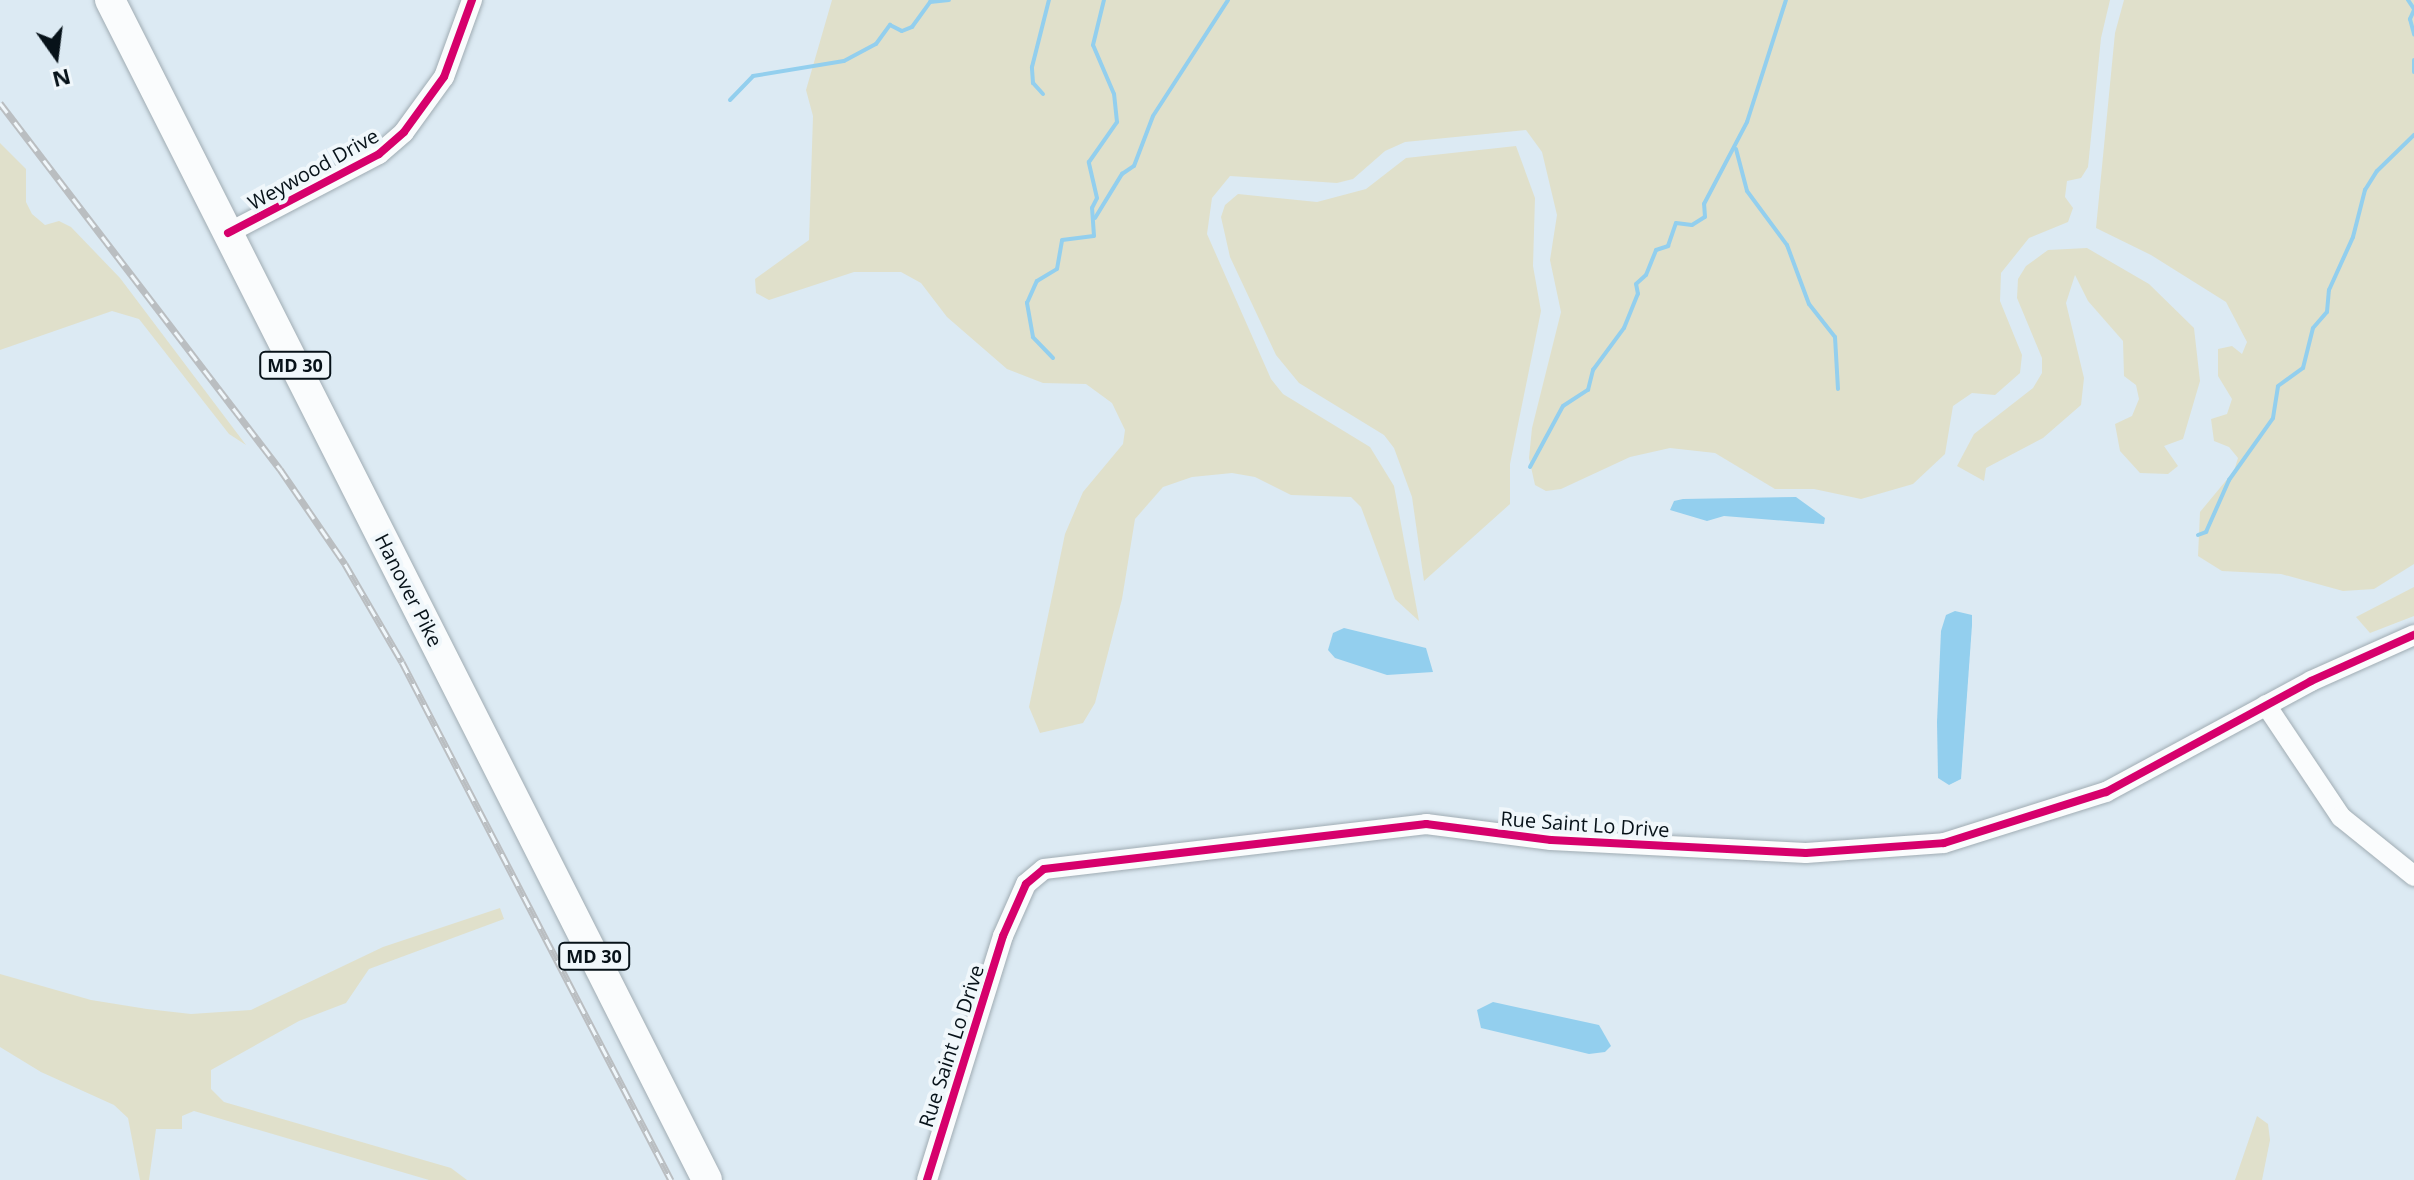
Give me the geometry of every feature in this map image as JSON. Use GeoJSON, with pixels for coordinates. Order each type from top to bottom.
{"type":"FeatureCollection","features":[{"type":"Feature","properties":{"kind":"highway","name":"Hanover Pike"},"geometry":{"type":"LineString","coordinates":[[110,0],[707,1180]]}},
{"type":"Feature","properties":{"kind":"street","name":"Weywood Drive"},"geometry":{"type":"LineString","coordinates":[[228,233],[379,154],[398,138],[444,77],[472,0]]}},
{"type":"Feature","properties":{"kind":"street","name":"Rue Saint Lo Drive"},"geometry":{"type":"LineString","coordinates":[[926,1179],[1003,936],[1026,884],[1044,869],[1426,824],[1516,837],[1660,846],[1806,853],[1906,849],[1989,832],[2106,792],[2266,705],[2414,635]]}},
{"type":"Feature","properties":{"kind":"street"},"geometry":{"type":"LineString","coordinates":[[2266,705],[2341,817],[2414,876]]}},
{"type":"Feature","properties":{"kind":"green space"},"geometry":{"type":"Polygon","coordinates":[[[832,0],[2110,0],[2101,38],[2088,167],[2081,178],[2067,181],[2065,197],[2073,208],[2068,222],[2029,238],[2001,273],[2000,301],[2022,355],[2020,373],[1995,395],[1972,393],[1953,406],[1945,454],[1913,484],[1861,499],[1814,489],[1775,489],[1715,453],[1670,448],[1630,457],[1561,489],[1546,491],[1535,485],[1529,458],[1532,428],[1561,312],[1550,260],[1557,215],[1542,152],[1526,130],[1405,142],[1385,151],[1353,179],[1337,183],[1230,176],[1212,198],[1207,234],[1271,379],[1283,394],[1370,447],[1394,486],[1419,621],[1395,599],[1361,507],[1351,497],[1291,495],[1255,477],[1232,473],[1192,477],[1163,487],[1135,519],[1122,599],[1095,703],[1083,723],[1040,733],[1029,707],[1065,534],[1083,492],[1123,444],[1125,430],[1112,403],[1086,384],[1043,383],[1007,369],[947,317],[921,283],[901,272],[854,272],[769,300],[756,293],[755,279],[809,240],[813,116],[806,90],[832,0]]]}},
{"type":"Feature","properties":{"kind":"green space"},"geometry":{"type":"Polygon","coordinates":[[[2124,0],[2414,0],[2414,564],[2374,589],[2343,591],[2281,574],[2222,571],[2198,556],[2200,512],[2234,471],[2238,458],[2229,447],[2214,441],[2211,419],[2227,414],[2232,399],[2218,376],[2218,349],[2232,346],[2242,354],[2247,342],[2226,302],[2151,255],[2096,228],[2115,33],[2124,0]]]}},
{"type":"Feature","properties":{"kind":"green space"},"geometry":{"type":"Polygon","coordinates":[[[0,143],[26,169],[26,202],[32,214],[45,225],[59,221],[71,227],[120,278],[246,445],[229,434],[139,319],[112,311],[0,350],[0,143]]]}},
{"type":"Feature","properties":{"kind":"green space"},"geometry":{"type":"Polygon","coordinates":[[[1516,146],[1535,198],[1533,266],[1541,311],[1510,464],[1510,504],[1424,581],[1412,497],[1394,448],[1384,435],[1299,383],[1276,355],[1230,257],[1221,217],[1225,205],[1238,194],[1317,202],[1366,189],[1406,158],[1516,146]]]}},
{"type":"Feature","properties":{"kind":"green space"},"geometry":{"type":"Polygon","coordinates":[[[2087,248],[2149,284],[2194,328],[2200,381],[2183,439],[2164,446],[2178,466],[2168,474],[2140,473],[2120,451],[2115,424],[2132,416],[2139,399],[2136,385],[2124,376],[2123,341],[2088,301],[2075,275],[2066,303],[2084,378],[2081,405],[2043,438],[1986,468],[1984,481],[1957,466],[1974,434],[2033,388],[2042,373],[2042,358],[2017,298],[2018,279],[2026,266],[2048,250],[2087,248]]]}},
{"type":"Feature","properties":{"kind":"green space"},"geometry":{"type":"Polygon","coordinates":[[[2414,587],[2414,616],[2370,633],[2356,617],[2414,587]]]}},
{"type":"Feature","properties":{"kind":"green space"},"geometry":{"type":"Polygon","coordinates":[[[500,908],[504,919],[369,969],[346,1003],[299,1021],[211,1070],[211,1089],[224,1102],[451,1168],[467,1180],[429,1180],[194,1111],[182,1116],[182,1129],[156,1129],[149,1180],[140,1180],[128,1118],[114,1105],[41,1072],[0,1047],[0,974],[91,1000],[147,1009],[191,1014],[251,1010],[383,947],[500,908]]]}},
{"type":"Feature","properties":{"kind":"green space"},"geometry":{"type":"Polygon","coordinates":[[[2257,1116],[2268,1124],[2270,1140],[2262,1180],[2235,1180],[2257,1116]]]}},
{"type":"Feature","properties":{"kind":"water"},"geometry":{"type":"Polygon","coordinates":[[[1796,497],[1825,518],[1824,524],[1724,516],[1707,521],[1670,510],[1674,501],[1683,499],[1796,497]]]}},
{"type":"Feature","properties":{"kind":"water"},"geometry":{"type":"Polygon","coordinates":[[[1955,611],[1972,615],[1972,625],[1961,779],[1949,785],[1938,778],[1937,722],[1941,631],[1946,615],[1955,611]]]}},
{"type":"Feature","properties":{"kind":"water"},"geometry":{"type":"Polygon","coordinates":[[[1344,628],[1426,648],[1433,672],[1387,675],[1335,658],[1328,650],[1333,633],[1344,628]]]}},
{"type":"Feature","properties":{"kind":"water"},"geometry":{"type":"Polygon","coordinates":[[[1493,1002],[1599,1025],[1611,1046],[1605,1052],[1589,1054],[1481,1028],[1477,1010],[1493,1002]]]}},
{"type":"Feature","properties":{"kind":"waterway"},"geometry":{"type":"LineString","coordinates":[[730,100],[753,76],[844,61],[876,44],[890,25],[902,31],[912,27],[930,2],[949,0]]}},
{"type":"Feature","properties":{"kind":"waterway"},"geometry":{"type":"LineString","coordinates":[[1043,94],[1033,83],[1032,67],[1049,0]]}},
{"type":"Feature","properties":{"kind":"waterway"},"geometry":{"type":"LineString","coordinates":[[1053,358],[1033,337],[1027,303],[1037,281],[1057,269],[1062,240],[1094,236],[1092,208],[1097,198],[1089,162],[1117,122],[1114,94],[1093,45],[1104,0]]}},
{"type":"Feature","properties":{"kind":"waterway"},"geometry":{"type":"LineString","coordinates":[[1095,218],[1122,174],[1134,166],[1153,116],[1228,0]]}},
{"type":"Feature","properties":{"kind":"waterway"},"geometry":{"type":"LineString","coordinates":[[1530,467],[1563,406],[1588,390],[1593,370],[1624,328],[1638,294],[1636,284],[1646,275],[1656,250],[1668,246],[1676,223],[1692,225],[1705,217],[1704,204],[1747,122],[1786,0]]}},
{"type":"Feature","properties":{"kind":"waterway"},"geometry":{"type":"LineString","coordinates":[[2408,0],[2414,9]]}},
{"type":"Feature","properties":{"kind":"waterway"},"geometry":{"type":"LineString","coordinates":[[2414,10],[2410,19],[2414,34]]}},
{"type":"Feature","properties":{"kind":"waterway"},"geometry":{"type":"LineString","coordinates":[[2414,60],[2414,72]]}},
{"type":"Feature","properties":{"kind":"waterway"},"geometry":{"type":"LineString","coordinates":[[2198,535],[2206,532],[2229,480],[2273,418],[2278,386],[2303,368],[2313,328],[2327,312],[2329,290],[2353,237],[2365,190],[2377,171],[2414,135]]}},
{"type":"Feature","properties":{"kind":"waterway"},"geometry":{"type":"LineString","coordinates":[[1736,149],[1747,191],[1787,245],[1809,304],[1835,337],[1838,389]]}},
{"type":"Feature","properties":{"kind":"railway"},"geometry":{"type":"LineString","coordinates":[[0,103],[280,469],[345,564],[402,662],[671,1180]]}},
{"type":"Feature","properties":{"kind":"cycle path"},"geometry":{"type":"LineString","coordinates":[[228,233],[379,154],[404,132],[444,77],[472,0]]}},
{"type":"Feature","properties":{"kind":"cycle path"},"geometry":{"type":"LineString","coordinates":[[927,1180],[1003,936],[1026,884],[1044,869],[1426,824],[1551,840],[1806,853],[1944,843],[2106,792],[2311,681],[2414,635]]}}]}
